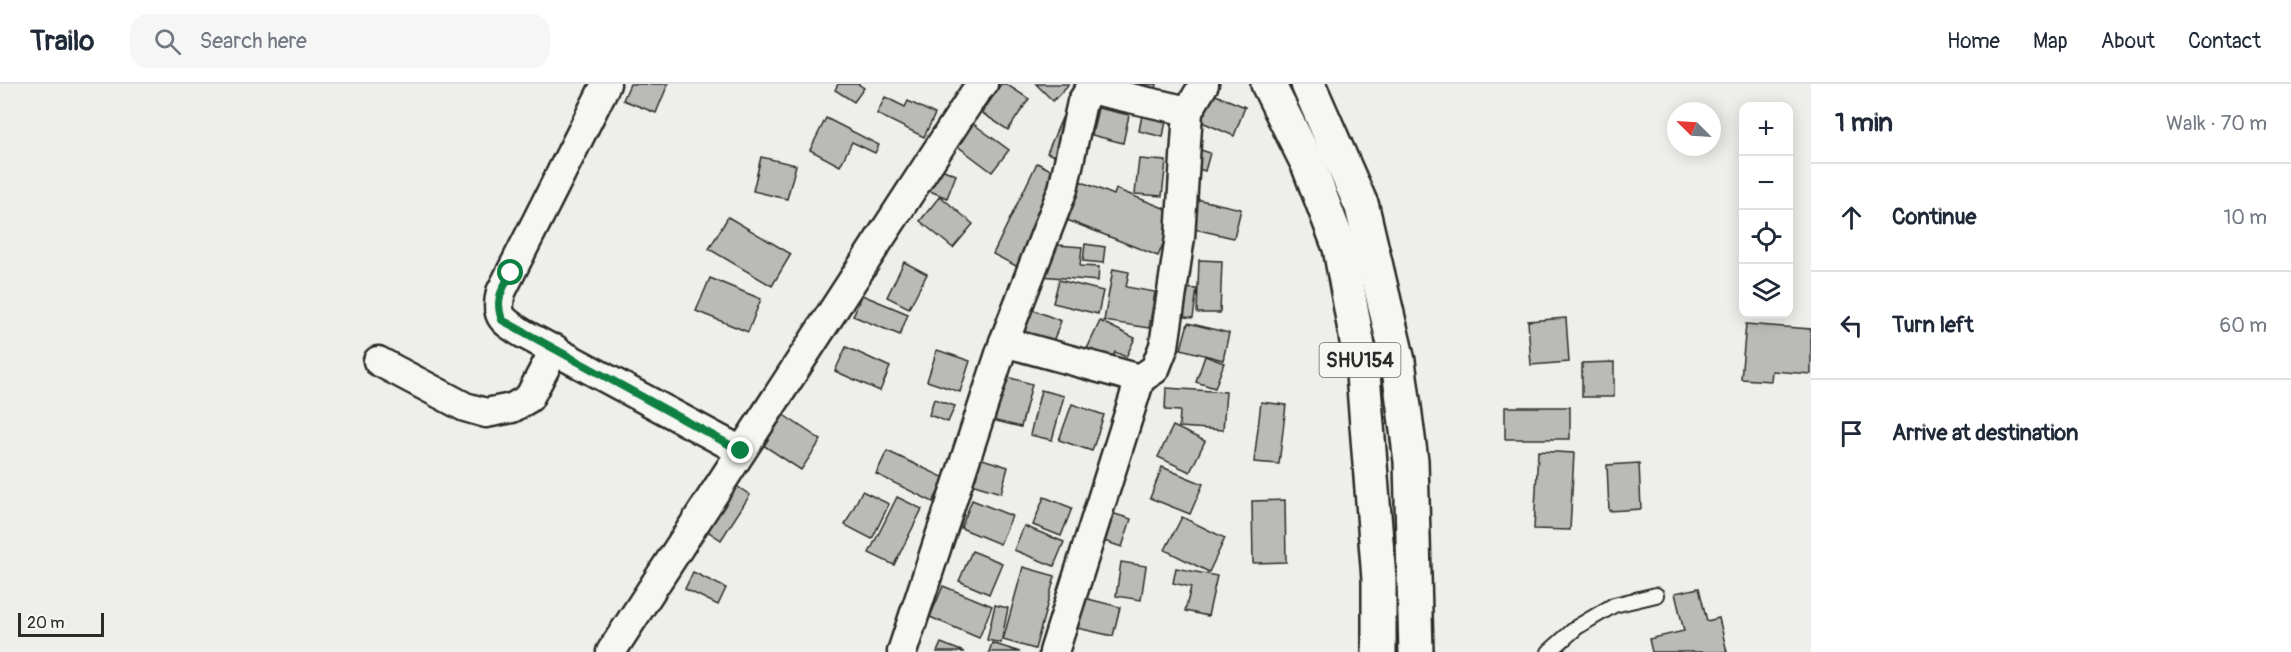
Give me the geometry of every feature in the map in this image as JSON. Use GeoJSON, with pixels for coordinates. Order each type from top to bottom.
{"type":"FeatureCollection","features":[{"type":"Feature","properties":{"kind":"highway","name":"SHU154"},"geometry":{"type":"LineString","coordinates":[[1268,84],[1308,164],[1340,248],[1363,374],[1379,579],[1379,652]]}},
{"type":"Feature","properties":{"kind":"highway"},"geometry":{"type":"LineString","coordinates":[[1308,84],[1362,207],[1398,361],[1411,461],[1416,652]]}},
{"type":"Feature","properties":{"kind":"street"},"geometry":{"type":"LineString","coordinates":[[606,84],[501,292],[497,307],[502,320],[741,451]]}},
{"type":"Feature","properties":{"kind":"street"},"geometry":{"type":"LineString","coordinates":[[611,652],[974,94],[983,84]]}},
{"type":"Feature","properties":{"kind":"street"},"geometry":{"type":"LineString","coordinates":[[1054,652],[1140,379],[1155,369],[1164,346],[1180,237],[1188,111],[1204,84]]}},
{"type":"Feature","properties":{"kind":"street"},"geometry":{"type":"LineString","coordinates":[[902,652],[1004,342],[1063,189],[1082,102],[1090,89],[1188,111]]}},
{"type":"Feature","properties":{"kind":"street"},"geometry":{"type":"LineString","coordinates":[[1004,342],[1140,379]]}},
{"type":"Feature","properties":{"kind":"street"},"geometry":{"type":"LineString","coordinates":[[378,361],[465,406],[486,413],[512,408],[529,398],[555,349]]}},
{"type":"Feature","properties":{"kind":"lane"},"geometry":{"type":"LineString","coordinates":[[1549,652],[1577,627],[1614,605],[1656,595]]}},
{"type":"Feature","properties":{"kind":"building"},"geometry":{"type":"Polygon","coordinates":[[[630,84],[668,84],[656,113],[623,100],[630,84]]]}},
{"type":"Feature","properties":{"kind":"building"},"geometry":{"type":"Polygon","coordinates":[[[838,84],[858,84],[864,88],[854,102],[835,90],[838,84]]]}},
{"type":"Feature","properties":{"kind":"building"},"geometry":{"type":"Polygon","coordinates":[[[1001,84],[1006,84],[1029,99],[1008,130],[982,113],[1001,84]]]}},
{"type":"Feature","properties":{"kind":"building"},"geometry":{"type":"Polygon","coordinates":[[[1036,84],[1069,84],[1053,101],[1036,84]]]}},
{"type":"Feature","properties":{"kind":"building"},"geometry":{"type":"Polygon","coordinates":[[[1134,84],[1157,84],[1156,89],[1134,84]]]}},
{"type":"Feature","properties":{"kind":"building"},"geometry":{"type":"Polygon","coordinates":[[[1206,91],[1245,107],[1234,136],[1195,119],[1206,91]]]}},
{"type":"Feature","properties":{"kind":"building"},"geometry":{"type":"Polygon","coordinates":[[[885,97],[905,107],[908,101],[935,114],[924,137],[877,114],[885,97]]]}},
{"type":"Feature","properties":{"kind":"building"},"geometry":{"type":"Polygon","coordinates":[[[1098,108],[1129,115],[1123,143],[1092,135],[1098,108]]]}},
{"type":"Feature","properties":{"kind":"building"},"geometry":{"type":"Polygon","coordinates":[[[1143,110],[1167,115],[1163,137],[1139,131],[1143,110]]]}},
{"type":"Feature","properties":{"kind":"building"},"geometry":{"type":"Polygon","coordinates":[[[826,118],[879,145],[875,153],[852,142],[840,166],[810,150],[826,118]]]}},
{"type":"Feature","properties":{"kind":"building"},"geometry":{"type":"Polygon","coordinates":[[[1062,118],[1075,123],[1060,158],[1047,153],[1062,118]]]}},
{"type":"Feature","properties":{"kind":"building"},"geometry":{"type":"Polygon","coordinates":[[[968,120],[1009,150],[992,172],[952,142],[968,120]]]}},
{"type":"Feature","properties":{"kind":"building"},"geometry":{"type":"Polygon","coordinates":[[[1198,149],[1210,153],[1205,171],[1193,167],[1198,149]]]}},
{"type":"Feature","properties":{"kind":"building"},"geometry":{"type":"Polygon","coordinates":[[[761,157],[796,165],[787,199],[753,191],[761,157]]]}},
{"type":"Feature","properties":{"kind":"building"},"geometry":{"type":"Polygon","coordinates":[[[1139,159],[1166,161],[1162,196],[1135,194],[1139,159]]]}},
{"type":"Feature","properties":{"kind":"building"},"geometry":{"type":"Polygon","coordinates":[[[1037,163],[1063,176],[1018,267],[993,254],[1037,163]]]}},
{"type":"Feature","properties":{"kind":"building"},"geometry":{"type":"Polygon","coordinates":[[[934,166],[956,175],[947,198],[925,189],[934,166]]]}},
{"type":"Feature","properties":{"kind":"building"},"geometry":{"type":"Polygon","coordinates":[[[1077,180],[1114,195],[1116,189],[1176,213],[1158,256],[1062,218],[1077,180]]]}},
{"type":"Feature","properties":{"kind":"building"},"geometry":{"type":"Polygon","coordinates":[[[940,196],[973,224],[953,248],[920,221],[940,196]]]}},
{"type":"Feature","properties":{"kind":"building"},"geometry":{"type":"Polygon","coordinates":[[[1196,199],[1241,209],[1234,238],[1190,228],[1196,199]]]}},
{"type":"Feature","properties":{"kind":"building"},"geometry":{"type":"Polygon","coordinates":[[[728,217],[791,254],[772,286],[709,249],[728,217]]]}},
{"type":"Feature","properties":{"kind":"building"},"geometry":{"type":"Polygon","coordinates":[[[1044,244],[1082,247],[1080,266],[1099,267],[1098,281],[1041,276],[1044,244]]]}},
{"type":"Feature","properties":{"kind":"building"},"geometry":{"type":"Polygon","coordinates":[[[1085,244],[1105,247],[1103,263],[1083,261],[1085,244]]]}},
{"type":"Feature","properties":{"kind":"building"},"geometry":{"type":"Polygon","coordinates":[[[1199,260],[1222,261],[1220,313],[1197,313],[1199,260]]]}},
{"type":"Feature","properties":{"kind":"building"},"geometry":{"type":"Polygon","coordinates":[[[904,262],[927,274],[909,308],[887,297],[904,262]]]}},
{"type":"Feature","properties":{"kind":"building"},"geometry":{"type":"Polygon","coordinates":[[[1113,269],[1129,272],[1126,287],[1155,292],[1149,328],[1104,321],[1113,269]]]}},
{"type":"Feature","properties":{"kind":"building"},"geometry":{"type":"Polygon","coordinates":[[[710,278],[761,299],[748,332],[696,311],[710,278]]]}},
{"type":"Feature","properties":{"kind":"building"},"geometry":{"type":"Polygon","coordinates":[[[1059,280],[1103,291],[1098,314],[1053,303],[1059,280]]]}},
{"type":"Feature","properties":{"kind":"building"},"geometry":{"type":"Polygon","coordinates":[[[1180,288],[1197,289],[1193,318],[1177,316],[1180,288]]]}},
{"type":"Feature","properties":{"kind":"building"},"geometry":{"type":"Polygon","coordinates":[[[862,295],[908,314],[900,335],[853,316],[862,295]]]}},
{"type":"Feature","properties":{"kind":"building"},"geometry":{"type":"Polygon","coordinates":[[[1026,307],[1061,321],[1050,349],[1015,336],[1026,307]]]}},
{"type":"Feature","properties":{"kind":"building"},"geometry":{"type":"Polygon","coordinates":[[[1566,318],[1569,362],[1531,365],[1528,321],[1566,318]]]}},
{"type":"Feature","properties":{"kind":"building"},"geometry":{"type":"Polygon","coordinates":[[[1100,321],[1135,338],[1126,357],[1115,352],[1111,361],[1087,349],[1100,321]]]}},
{"type":"Feature","properties":{"kind":"building"},"geometry":{"type":"Polygon","coordinates":[[[1188,323],[1229,333],[1223,360],[1181,349],[1188,323]]]}},
{"type":"Feature","properties":{"kind":"building"},"geometry":{"type":"Polygon","coordinates":[[[1746,324],[1811,329],[1811,374],[1772,371],[1771,381],[1741,379],[1746,324]]]}},
{"type":"Feature","properties":{"kind":"building"},"geometry":{"type":"Polygon","coordinates":[[[846,347],[890,367],[880,391],[835,371],[846,347]]]}},
{"type":"Feature","properties":{"kind":"building"},"geometry":{"type":"Polygon","coordinates":[[[937,350],[970,361],[960,392],[927,381],[937,350]]]}},
{"type":"Feature","properties":{"kind":"building"},"geometry":{"type":"Polygon","coordinates":[[[1205,356],[1224,363],[1215,388],[1196,382],[1205,356]]]}},
{"type":"Feature","properties":{"kind":"building"},"geometry":{"type":"Polygon","coordinates":[[[1614,362],[1614,397],[1582,397],[1582,363],[1614,362]]]}},
{"type":"Feature","properties":{"kind":"building"},"geometry":{"type":"Polygon","coordinates":[[[1000,375],[1032,384],[1021,427],[988,419],[1000,375]]]}},
{"type":"Feature","properties":{"kind":"building"},"geometry":{"type":"Polygon","coordinates":[[[1166,388],[1226,392],[1223,430],[1179,427],[1180,411],[1165,410],[1166,388]]]}},
{"type":"Feature","properties":{"kind":"building"},"geometry":{"type":"Polygon","coordinates":[[[1041,390],[1064,396],[1052,440],[1030,435],[1041,390]]]}},
{"type":"Feature","properties":{"kind":"building"},"geometry":{"type":"Polygon","coordinates":[[[934,399],[955,406],[948,422],[929,415],[934,399]]]}},
{"type":"Feature","properties":{"kind":"building"},"geometry":{"type":"Polygon","coordinates":[[[1261,402],[1286,405],[1279,464],[1254,462],[1261,402]]]}},
{"type":"Feature","properties":{"kind":"building"},"geometry":{"type":"Polygon","coordinates":[[[1072,404],[1104,415],[1092,451],[1059,440],[1072,404]]]}},
{"type":"Feature","properties":{"kind":"building"},"geometry":{"type":"Polygon","coordinates":[[[1505,407],[1570,407],[1570,439],[1505,439],[1505,407]]]}},
{"type":"Feature","properties":{"kind":"building"},"geometry":{"type":"Polygon","coordinates":[[[782,414],[821,440],[801,470],[763,445],[782,414]]]}},
{"type":"Feature","properties":{"kind":"building"},"geometry":{"type":"Polygon","coordinates":[[[1173,426],[1205,441],[1190,472],[1158,457],[1173,426]]]}},
{"type":"Feature","properties":{"kind":"building"},"geometry":{"type":"Polygon","coordinates":[[[887,451],[945,478],[933,502],[876,474],[887,451]]]}},
{"type":"Feature","properties":{"kind":"building"},"geometry":{"type":"Polygon","coordinates":[[[1538,451],[1574,453],[1570,530],[1534,529],[1538,451]]]}},
{"type":"Feature","properties":{"kind":"building"},"geometry":{"type":"Polygon","coordinates":[[[979,458],[1008,467],[1001,493],[971,484],[979,458]]]}},
{"type":"Feature","properties":{"kind":"building"},"geometry":{"type":"Polygon","coordinates":[[[1639,463],[1641,509],[1609,511],[1607,465],[1639,463]]]}},
{"type":"Feature","properties":{"kind":"building"},"geometry":{"type":"Polygon","coordinates":[[[1162,467],[1203,484],[1190,514],[1150,498],[1162,467]]]}},
{"type":"Feature","properties":{"kind":"building"},"geometry":{"type":"Polygon","coordinates":[[[726,479],[750,495],[721,540],[697,524],[726,479]]]}},
{"type":"Feature","properties":{"kind":"building"},"geometry":{"type":"Polygon","coordinates":[[[862,491],[889,504],[872,539],[845,525],[862,491]]]}},
{"type":"Feature","properties":{"kind":"building"},"geometry":{"type":"Polygon","coordinates":[[[897,497],[922,509],[894,565],[869,553],[897,497]]]}},
{"type":"Feature","properties":{"kind":"building"},"geometry":{"type":"Polygon","coordinates":[[[1044,497],[1072,508],[1061,536],[1033,525],[1044,497]]]}},
{"type":"Feature","properties":{"kind":"building"},"geometry":{"type":"Polygon","coordinates":[[[972,500],[1012,516],[1000,544],[961,528],[972,500]]]}},
{"type":"Feature","properties":{"kind":"building"},"geometry":{"type":"Polygon","coordinates":[[[1285,500],[1286,562],[1253,563],[1252,501],[1285,500]]]}},
{"type":"Feature","properties":{"kind":"building"},"geometry":{"type":"Polygon","coordinates":[[[1105,511],[1131,519],[1122,547],[1095,538],[1105,511]]]}},
{"type":"Feature","properties":{"kind":"building"},"geometry":{"type":"Polygon","coordinates":[[[1182,517],[1225,538],[1209,572],[1165,550],[1182,517]]]}},
{"type":"Feature","properties":{"kind":"building"},"geometry":{"type":"Polygon","coordinates":[[[1024,526],[1064,542],[1054,566],[1014,550],[1024,526]]]}},
{"type":"Feature","properties":{"kind":"building"},"geometry":{"type":"Polygon","coordinates":[[[972,551],[1002,563],[989,594],[959,581],[972,551]]]}},
{"type":"Feature","properties":{"kind":"building"},"geometry":{"type":"Polygon","coordinates":[[[1121,562],[1146,566],[1141,600],[1116,596],[1121,562]]]}},
{"type":"Feature","properties":{"kind":"building"},"geometry":{"type":"Polygon","coordinates":[[[1023,567],[1055,576],[1035,649],[1003,640],[1023,567]]]}},
{"type":"Feature","properties":{"kind":"building"},"geometry":{"type":"Polygon","coordinates":[[[1176,568],[1217,576],[1208,616],[1185,611],[1191,587],[1173,583],[1176,568]]]}},
{"type":"Feature","properties":{"kind":"building"},"geometry":{"type":"Polygon","coordinates":[[[693,572],[726,588],[718,605],[685,589],[693,572]]]}},
{"type":"Feature","properties":{"kind":"building"},"geometry":{"type":"Polygon","coordinates":[[[943,586],[992,606],[979,638],[930,617],[943,586]]]}},
{"type":"Feature","properties":{"kind":"building"},"geometry":{"type":"Polygon","coordinates":[[[1699,588],[1707,621],[1719,618],[1727,652],[1652,652],[1649,639],[1684,631],[1675,593],[1699,588]]]}},
{"type":"Feature","properties":{"kind":"building"},"geometry":{"type":"Polygon","coordinates":[[[1084,598],[1120,607],[1113,636],[1077,628],[1084,598]]]}},
{"type":"Feature","properties":{"kind":"building"},"geometry":{"type":"Polygon","coordinates":[[[995,605],[1008,608],[1001,643],[987,640],[995,605]]]}},
{"type":"Feature","properties":{"kind":"building"},"geometry":{"type":"Polygon","coordinates":[[[941,643],[964,652],[937,652],[941,643]]]}},
{"type":"Feature","properties":{"kind":"building"},"geometry":{"type":"Polygon","coordinates":[[[992,643],[1020,652],[989,652],[992,643]]]}},
{"type":"Feature","properties":{"kind":"route"},"geometry":{"type":"LineString","coordinates":[[511,273],[501,292],[497,307],[502,320],[741,451]]}}]}
